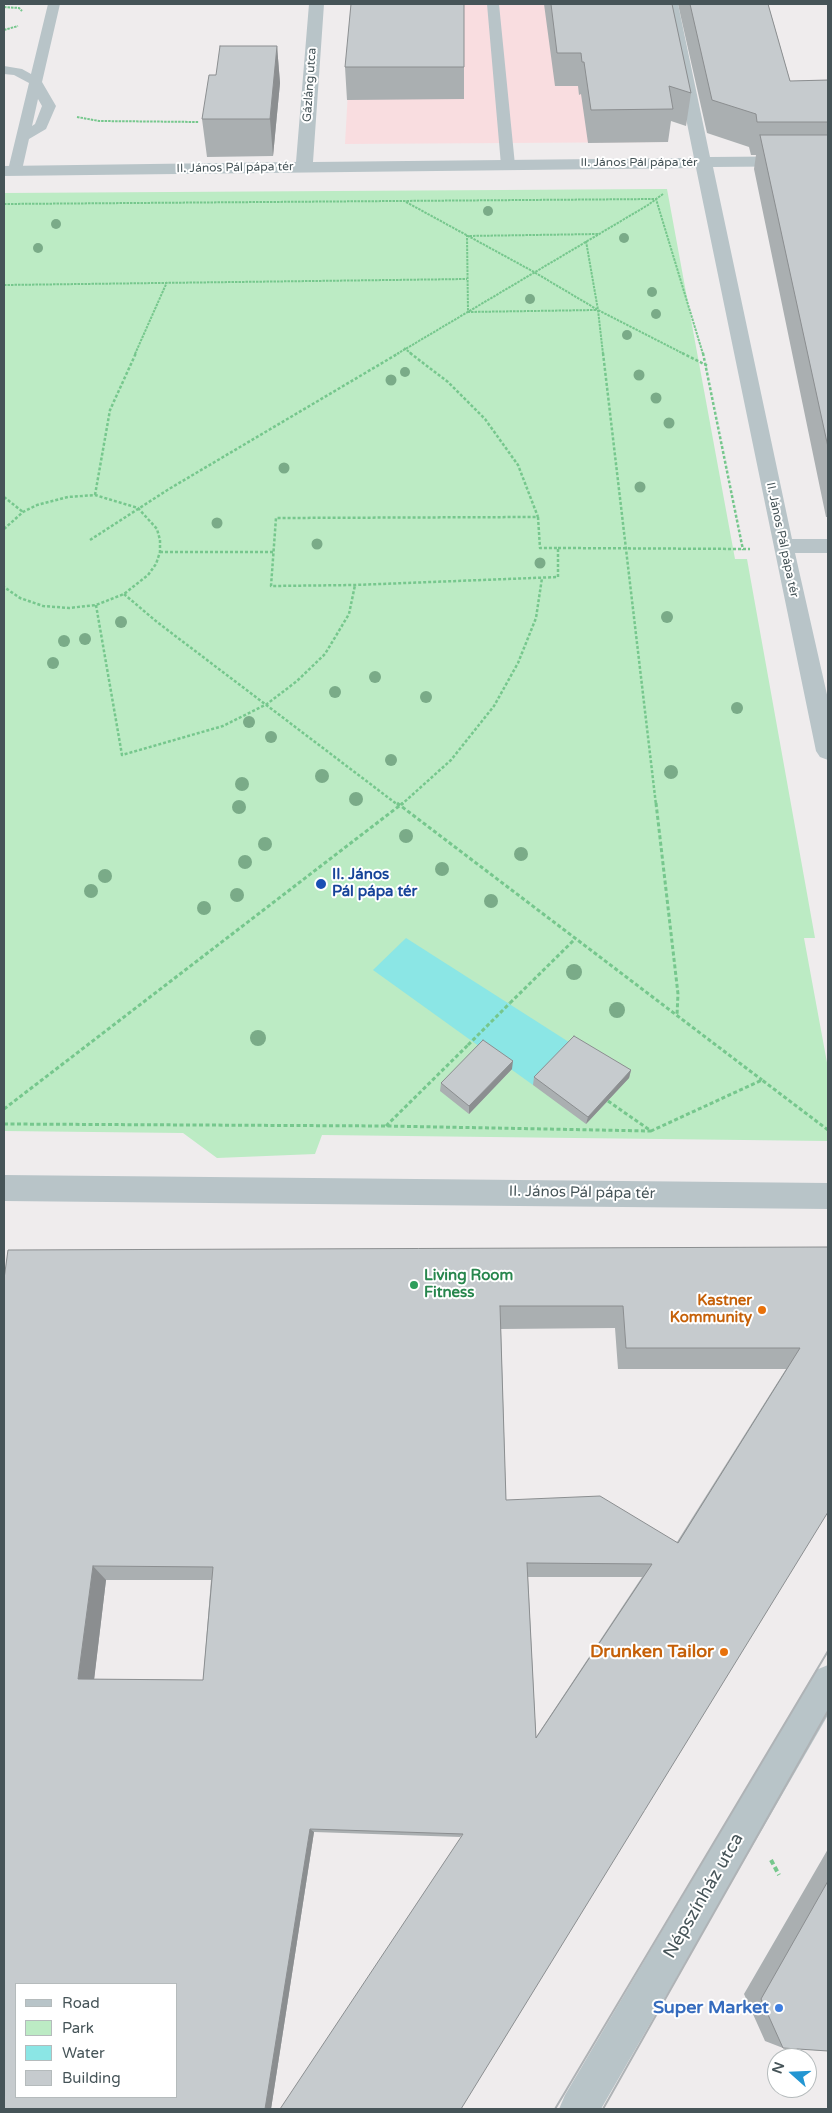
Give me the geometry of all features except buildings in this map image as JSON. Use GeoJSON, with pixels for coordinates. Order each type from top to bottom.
{"type":"FeatureCollection","features":[{"type":"Feature","properties":{"kind":"street","name":"Gázláng utca"},"geometry":{"type":"LineString","coordinates":[[304,167],[316,4]]}},
{"type":"Feature","properties":{"kind":"street"},"geometry":{"type":"LineString","coordinates":[[670,4],[704,162],[828,161]]}},
{"type":"Feature","properties":{"kind":"street","name":"II. János Pál pápa tér"},"geometry":{"type":"LineString","coordinates":[[10,170],[704,162],[783,546],[828,751]]}},
{"type":"Feature","properties":{"kind":"street"},"geometry":{"type":"LineString","coordinates":[[783,546],[828,546]]}},
{"type":"Feature","properties":{"kind":"street","name":"II. János Pál pápa tér"},"geometry":{"type":"LineString","coordinates":[[4,1188],[814,1196],[828,1175]]}},
{"type":"Feature","properties":{"kind":"street","name":"Népszínház utca"},"geometry":{"type":"LineString","coordinates":[[579,2109],[828,1682]]}},
{"type":"Feature","properties":{"kind":"lane"},"geometry":{"type":"LineString","coordinates":[[10,170],[23,138],[54,4]]}},
{"type":"Feature","properties":{"kind":"lane"},"geometry":{"type":"LineString","coordinates":[[492,4],[508,164]]}},
{"type":"Feature","properties":{"kind":"lane"},"geometry":{"type":"LineString","coordinates":[[4,70],[17,72],[35,81],[49,106],[41,126],[23,138]]}},
{"type":"Feature","properties":{"kind":"path"},"geometry":{"type":"LineString","coordinates":[[49,106],[83,119],[99,121],[199,122]]}},
{"type":"Feature","properties":{"kind":"path"},"geometry":{"type":"LineString","coordinates":[[90,540],[138,508],[656,199],[704,162]]}},
{"type":"Feature","properties":{"kind":"path"},"geometry":{"type":"LineString","coordinates":[[4,204],[656,199]]}},
{"type":"Feature","properties":{"kind":"path"},"geometry":{"type":"LineString","coordinates":[[404,348],[448,382],[486,419],[518,465],[538,517],[540,548],[743,550],[707,366],[656,199]]}},
{"type":"Feature","properties":{"kind":"path"},"geometry":{"type":"LineString","coordinates":[[406,201],[598,310],[707,366]]}},
{"type":"Feature","properties":{"kind":"path"},"geometry":{"type":"LineString","coordinates":[[467,236],[599,234]]}},
{"type":"Feature","properties":{"kind":"path"},"geometry":{"type":"LineString","coordinates":[[467,236],[468,312]]}},
{"type":"Feature","properties":{"kind":"path"},"geometry":{"type":"LineString","coordinates":[[586,241],[598,310],[678,994],[677,1015]]}},
{"type":"Feature","properties":{"kind":"path"},"geometry":{"type":"LineString","coordinates":[[4,285],[467,279]]}},
{"type":"Feature","properties":{"kind":"path"},"geometry":{"type":"LineString","coordinates":[[95,496],[110,410],[167,282]]}},
{"type":"Feature","properties":{"kind":"path"},"geometry":{"type":"LineString","coordinates":[[468,312],[598,310]]}},
{"type":"Feature","properties":{"kind":"path"},"geometry":{"type":"LineString","coordinates":[[4,529],[23,512],[52,500],[68,497],[95,496],[123,502],[138,508],[157,529],[160,540],[160,552],[156,564],[148,575],[124,594],[96,604],[69,608],[43,606],[20,598],[4,587]]}},
{"type":"Feature","properties":{"kind":"path"},"geometry":{"type":"LineString","coordinates":[[4,497],[23,512]]}},
{"type":"Feature","properties":{"kind":"path"},"geometry":{"type":"LineString","coordinates":[[538,517],[276,518],[272,586],[355,585],[558,577],[558,548]]}},
{"type":"Feature","properties":{"kind":"path"},"geometry":{"type":"LineString","coordinates":[[160,552],[274,552]]}},
{"type":"Feature","properties":{"kind":"path"},"geometry":{"type":"LineString","coordinates":[[4,1109],[401,805],[452,760],[494,706],[518,663],[536,618],[542,578]]}},
{"type":"Feature","properties":{"kind":"path"},"geometry":{"type":"LineString","coordinates":[[96,604],[122,755],[223,726],[267,704],[297,681],[325,654],[349,614],[355,585]]}},
{"type":"Feature","properties":{"kind":"path"},"geometry":{"type":"LineString","coordinates":[[124,594],[156,622],[401,805],[574,939],[828,1130]]}},
{"type":"Feature","properties":{"kind":"path"},"geometry":{"type":"LineString","coordinates":[[386,1126],[574,939]]}},
{"type":"Feature","properties":{"kind":"path"},"geometry":{"type":"LineString","coordinates":[[4,1124],[386,1126],[651,1131],[762,1080]]}},
{"type":"Feature","properties":{"kind":"path"},"geometry":{"type":"LineString","coordinates":[[608,1101],[651,1131]]}},
{"type":"Feature","properties":{"kind":"path"},"geometry":{"type":"LineString","coordinates":[[768,1855],[779,1875]]}},
{"type":"Feature","properties":{"kind":"shaded area"},"geometry":{"type":"Polygon","coordinates":[[[353,4],[644,4],[668,142],[345,144],[353,4]]]}},
{"type":"Feature","properties":{"kind":"green space","name":"II. János Pál pápa tér"},"geometry":{"type":"Polygon","coordinates":[[[667,189],[735,559],[747,559],[815,938],[804,938],[828,1068],[828,1141],[322,1135],[315,1154],[217,1158],[183,1133],[4,1131],[4,193],[667,189]]]}},
{"type":"Feature","properties":{"kind":"water"},"geometry":{"type":"Polygon","coordinates":[[[406,938],[572,1044],[533,1085],[373,970],[406,938]]]}},
{"type":"Feature","properties":{"kind":"tram line"},"geometry":{"type":"LineString","coordinates":[[555,2109],[828,1651]]}},
{"type":"Feature","properties":{"kind":"tram line"},"geometry":{"type":"LineString","coordinates":[[603,2109],[828,1711]]}},
{"type":"Feature","properties":{"kind":"place","name":"II. János Pál pápa tér"},"geometry":{"type":"Point","coordinates":[321,884]}},
{"type":"Feature","properties":{"kind":"place","name":"Living Room Fitness"},"geometry":{"type":"Point","coordinates":[414,1285]}},
{"type":"Feature","properties":{"kind":"place","name":"Kastner Kommunity"},"geometry":{"type":"Point","coordinates":[762,1310]}},
{"type":"Feature","properties":{"kind":"place","name":"Drunken Tailor"},"geometry":{"type":"Point","coordinates":[724,1652]}},
{"type":"Feature","properties":{"kind":"place","name":"Super Market"},"geometry":{"type":"Point","coordinates":[779,2008]}}]}
